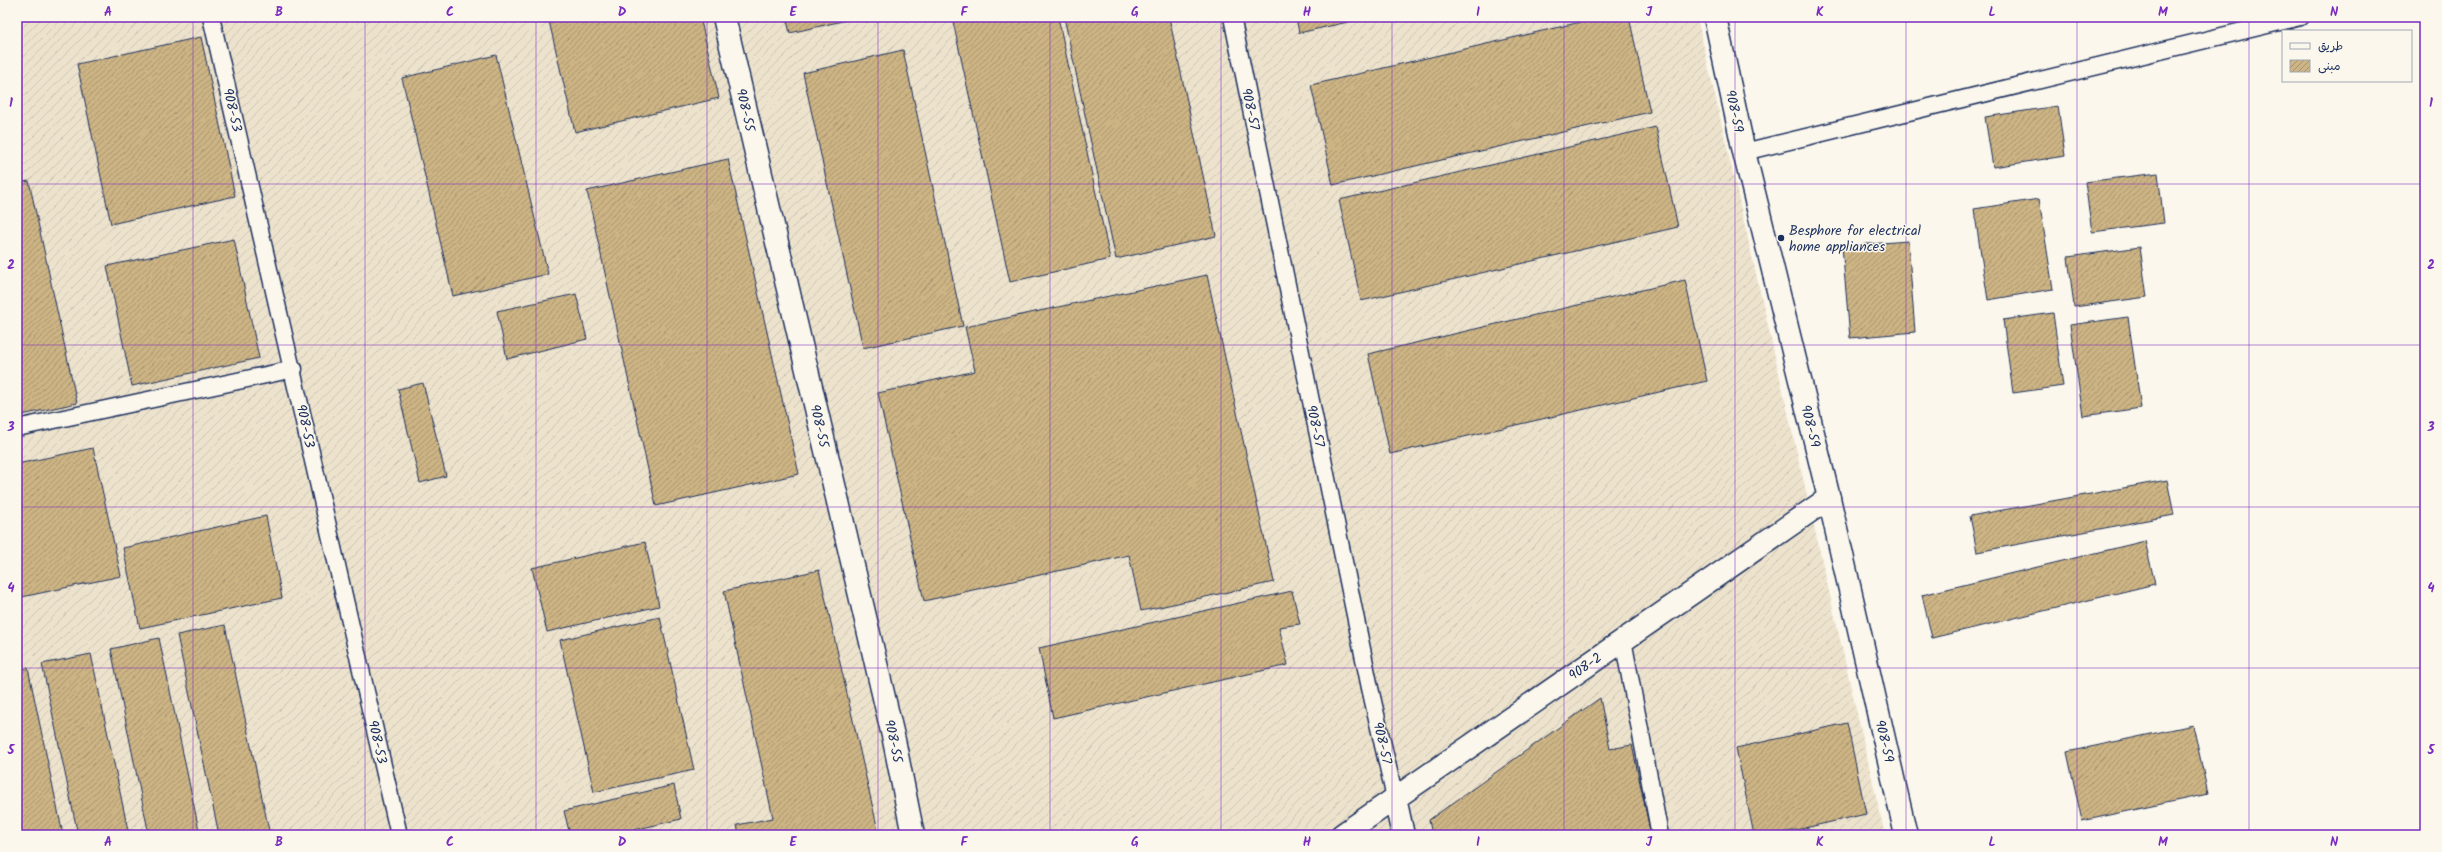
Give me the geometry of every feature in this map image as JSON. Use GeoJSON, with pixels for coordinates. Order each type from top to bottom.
{"type":"FeatureCollection","features":[{"type":"Feature","properties":{"kind":"street","name":"908-55"},"geometry":{"type":"LineString","coordinates":[[724,17],[894,740],[913,835]]}},
{"type":"Feature","properties":{"kind":"street","name":"908-59"},"geometry":{"type":"LineString","coordinates":[[1715,17],[1744,152],[1829,498],[1906,835]]}},
{"type":"Feature","properties":{"kind":"street","name":"908-2"},"geometry":{"type":"LineString","coordinates":[[1342,835],[1829,498]]}},
{"type":"Feature","properties":{"kind":"street","name":"908-57"},"geometry":{"type":"LineString","coordinates":[[1396,798],[1403,835]]}},
{"type":"Feature","properties":{"kind":"lane","name":"908-53"},"geometry":{"type":"LineString","coordinates":[[211,17],[294,369],[399,835]]}},
{"type":"Feature","properties":{"kind":"lane","name":"908-57"},"geometry":{"type":"LineString","coordinates":[[1232,17],[1370,688],[1396,798]]}},
{"type":"Feature","properties":{"kind":"lane"},"geometry":{"type":"LineString","coordinates":[[1744,152],[2300,17]]}},
{"type":"Feature","properties":{"kind":"lane"},"geometry":{"type":"LineString","coordinates":[[17,428],[294,369]]}},
{"type":"Feature","properties":{"kind":"lane"},"geometry":{"type":"LineString","coordinates":[[1623,640],[1660,835]]}},
{"type":"Feature","properties":{"kind":"shaded area"},"geometry":{"type":"Polygon","coordinates":[[[17,17],[1697,17],[1885,835],[17,835],[17,17]]]}},
{"type":"Feature","properties":{"kind":"building"},"geometry":{"type":"Polygon","coordinates":[[[548,17],[700,17],[719,98],[575,132],[548,17]]]}},
{"type":"Feature","properties":{"kind":"building"},"geometry":{"type":"Polygon","coordinates":[[[786,17],[860,17],[790,33],[786,17]]]}},
{"type":"Feature","properties":{"kind":"building"},"geometry":{"type":"Polygon","coordinates":[[[952,17],[1058,17],[1110,259],[1010,282],[952,17]]]}},
{"type":"Feature","properties":{"kind":"building"},"geometry":{"type":"Polygon","coordinates":[[[1064,17],[1169,17],[1216,236],[1116,259],[1064,17]]]}},
{"type":"Feature","properties":{"kind":"building"},"geometry":{"type":"Polygon","coordinates":[[[1296,17],[1370,17],[1299,33],[1296,17]]]}},
{"type":"Feature","properties":{"kind":"building"},"geometry":{"type":"Polygon","coordinates":[[[1602,17],[1629,17],[1650,112],[1333,185],[1311,85],[1602,17]]]}},
{"type":"Feature","properties":{"kind":"building"},"geometry":{"type":"Polygon","coordinates":[[[201,37],[235,196],[111,224],[77,64],[201,37]]]}},
{"type":"Feature","properties":{"kind":"building"},"geometry":{"type":"Polygon","coordinates":[[[903,50],[963,326],[863,348],[803,73],[903,50]]]}},
{"type":"Feature","properties":{"kind":"building"},"geometry":{"type":"Polygon","coordinates":[[[496,55],[548,274],[453,296],[402,78],[496,55]]]}},
{"type":"Feature","properties":{"kind":"building"},"geometry":{"type":"Polygon","coordinates":[[[2058,106],[2065,156],[1993,167],[1985,117],[2058,106]]]}},
{"type":"Feature","properties":{"kind":"building"},"geometry":{"type":"Polygon","coordinates":[[[1656,127],[1678,227],[1361,301],[1339,200],[1656,127]]]}},
{"type":"Feature","properties":{"kind":"building"},"geometry":{"type":"Polygon","coordinates":[[[728,159],[799,474],[656,506],[587,191],[728,159]]]}},
{"type":"Feature","properties":{"kind":"building"},"geometry":{"type":"Polygon","coordinates":[[[2158,173],[2164,223],[2092,232],[2085,182],[2158,173]]]}},
{"type":"Feature","properties":{"kind":"building"},"geometry":{"type":"Polygon","coordinates":[[[29,181],[77,403],[17,416],[17,183],[29,181]]]}},
{"type":"Feature","properties":{"kind":"building"},"geometry":{"type":"Polygon","coordinates":[[[2039,199],[2053,289],[1988,300],[1974,209],[2039,199]]]}},
{"type":"Feature","properties":{"kind":"building"},"geometry":{"type":"Polygon","coordinates":[[[234,239],[259,358],[132,386],[107,266],[234,239]]]}},
{"type":"Feature","properties":{"kind":"building"},"geometry":{"type":"Polygon","coordinates":[[[1908,241],[1915,332],[1850,338],[1842,246],[1908,241]]]}},
{"type":"Feature","properties":{"kind":"building"},"geometry":{"type":"Polygon","coordinates":[[[2140,247],[2147,297],[2074,307],[2068,257],[2140,247]]]}},
{"type":"Feature","properties":{"kind":"building"},"geometry":{"type":"Polygon","coordinates":[[[1207,275],[1274,582],[1141,611],[1129,555],[924,601],[878,393],[975,371],[965,327],[1207,275]]]}},
{"type":"Feature","properties":{"kind":"building"},"geometry":{"type":"Polygon","coordinates":[[[1685,280],[1707,381],[1390,454],[1368,354],[1685,280]]]}},
{"type":"Feature","properties":{"kind":"building"},"geometry":{"type":"Polygon","coordinates":[[[576,294],[587,339],[507,359],[497,311],[576,294]]]}},
{"type":"Feature","properties":{"kind":"building"},"geometry":{"type":"Polygon","coordinates":[[[2053,313],[2063,386],[2013,393],[2003,320],[2053,313]]]}},
{"type":"Feature","properties":{"kind":"building"},"geometry":{"type":"Polygon","coordinates":[[[2128,317],[2141,408],[2083,416],[2070,325],[2128,317]]]}},
{"type":"Feature","properties":{"kind":"building"},"geometry":{"type":"Polygon","coordinates":[[[423,383],[446,476],[420,483],[398,389],[423,383]]]}},
{"type":"Feature","properties":{"kind":"building"},"geometry":{"type":"Polygon","coordinates":[[[93,448],[121,576],[17,598],[17,464],[93,448]]]}},
{"type":"Feature","properties":{"kind":"building"},"geometry":{"type":"Polygon","coordinates":[[[2167,480],[2174,515],[1977,552],[1970,516],[2167,480]]]}},
{"type":"Feature","properties":{"kind":"building"},"geometry":{"type":"Polygon","coordinates":[[[266,516],[282,598],[140,628],[123,548],[266,516]]]}},
{"type":"Feature","properties":{"kind":"building"},"geometry":{"type":"Polygon","coordinates":[[[2145,541],[2155,584],[1932,638],[1922,595],[2145,541]]]}},
{"type":"Feature","properties":{"kind":"building"},"geometry":{"type":"Polygon","coordinates":[[[645,542],[659,606],[547,632],[532,568],[645,542]]]}},
{"type":"Feature","properties":{"kind":"building"},"geometry":{"type":"Polygon","coordinates":[[[819,570],[879,835],[739,835],[737,825],[773,818],[724,591],[819,570]]]}},
{"type":"Feature","properties":{"kind":"building"},"geometry":{"type":"Polygon","coordinates":[[[1292,591],[1300,624],[1279,627],[1288,665],[1053,718],[1039,648],[1292,591]]]}},
{"type":"Feature","properties":{"kind":"building"},"geometry":{"type":"Polygon","coordinates":[[[660,617],[694,770],[594,792],[560,640],[660,617]]]}},
{"type":"Feature","properties":{"kind":"building"},"geometry":{"type":"Polygon","coordinates":[[[225,625],[270,835],[219,835],[177,635],[225,625]]]}},
{"type":"Feature","properties":{"kind":"building"},"geometry":{"type":"Polygon","coordinates":[[[159,638],[200,835],[149,835],[111,649],[159,638]]]}},
{"type":"Feature","properties":{"kind":"building"},"geometry":{"type":"Polygon","coordinates":[[[91,654],[129,835],[78,835],[42,664],[91,654]]]}},
{"type":"Feature","properties":{"kind":"building"},"geometry":{"type":"Polygon","coordinates":[[[28,668],[63,835],[17,835],[17,670],[28,668]]]}},
{"type":"Feature","properties":{"kind":"building"},"geometry":{"type":"Polygon","coordinates":[[[1600,698],[1610,749],[1632,745],[1651,835],[1432,835],[1429,820],[1600,698]]]}},
{"type":"Feature","properties":{"kind":"building"},"geometry":{"type":"Polygon","coordinates":[[[1847,723],[1866,814],[1774,835],[1754,835],[1736,748],[1847,723]]]}},
{"type":"Feature","properties":{"kind":"building"},"geometry":{"type":"Polygon","coordinates":[[[2193,725],[2208,794],[2082,821],[2067,752],[2193,725]]]}},
{"type":"Feature","properties":{"kind":"building"},"geometry":{"type":"Polygon","coordinates":[[[674,785],[681,819],[613,835],[570,835],[564,811],[674,785]]]}},
{"type":"Feature","properties":{"kind":"place","name":"Besphore for electrical home appliances"},"geometry":{"type":"Point","coordinates":[1781,238]}}]}
